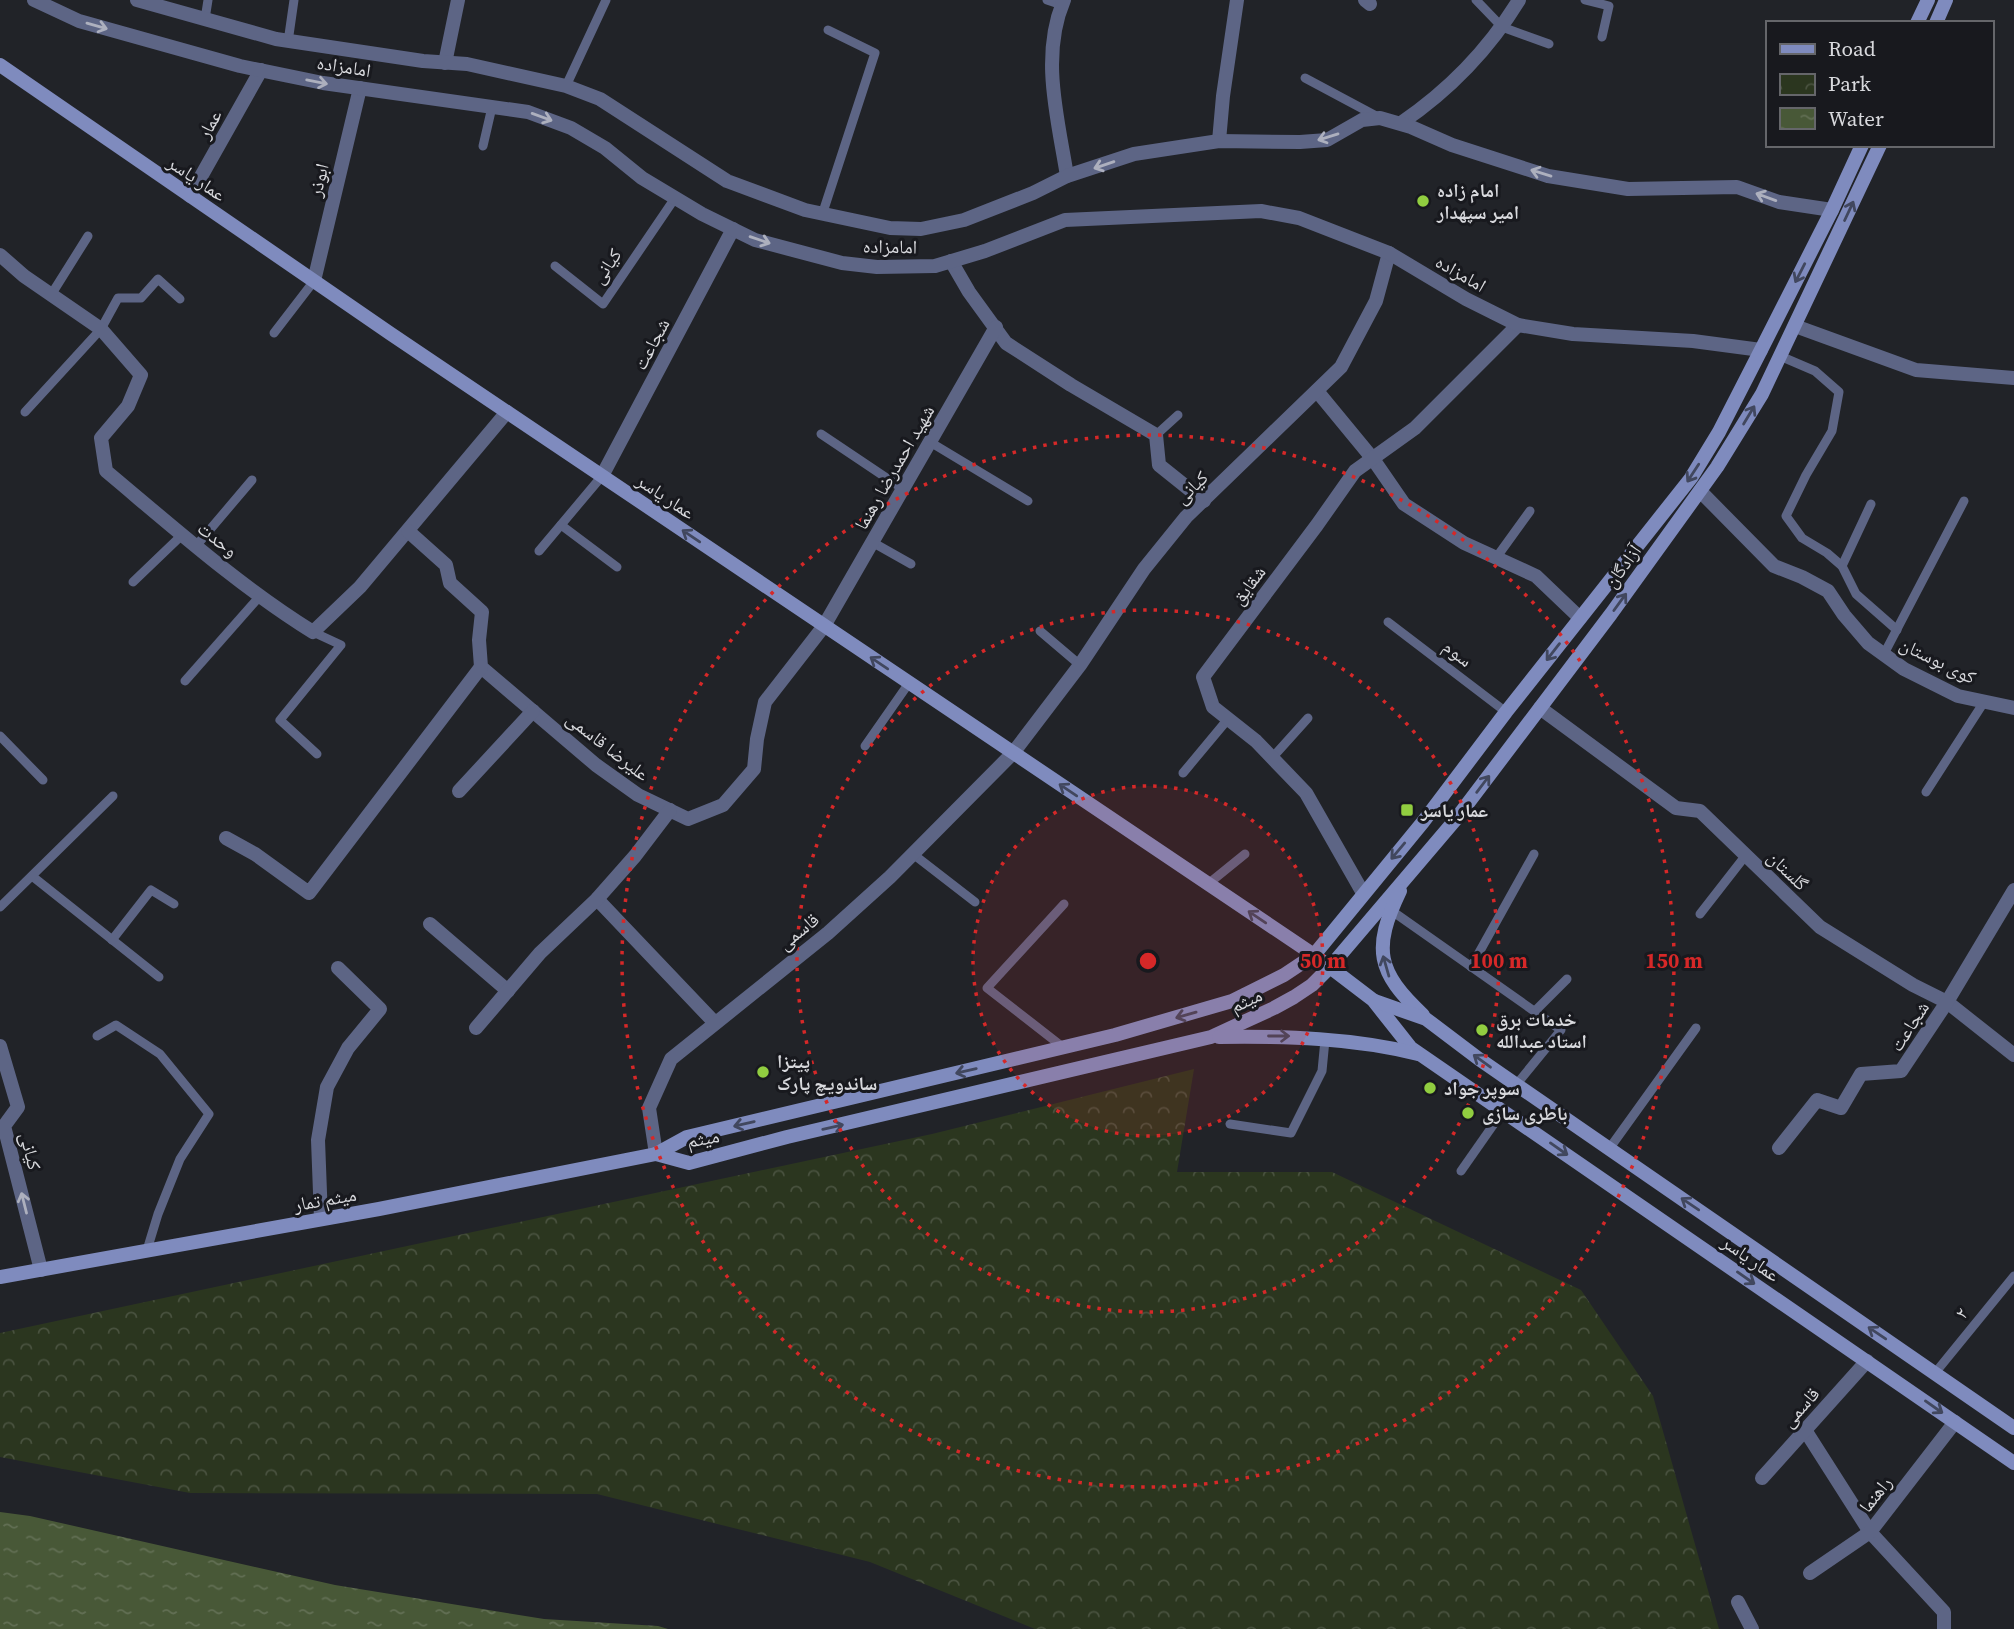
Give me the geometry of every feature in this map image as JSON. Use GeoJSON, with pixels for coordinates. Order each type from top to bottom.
{"type":"FeatureCollection","features":[{"type":"Feature","properties":{"kind":"main road"},"geometry":{"type":"LineString","coordinates":[[1918,21],[1928,0]]}},
{"type":"Feature","properties":{"kind":"main road"},"geometry":{"type":"LineString","coordinates":[[1937,21],[1946,0]]}},
{"type":"Feature","properties":{"kind":"main road","name":"عمار یاسر"},"geometry":{"type":"LineString","coordinates":[[0,65],[507,412],[1314,955],[1374,1000],[1411,1048],[2014,1463]]}},
{"type":"Feature","properties":{"kind":"main road","name":"آزادگان"},"geometry":{"type":"LineString","coordinates":[[1314,955],[1423,822],[1506,712],[1691,478],[1719,432],[1761,351],[1861,147]]}},
{"type":"Feature","properties":{"kind":"main road","name":"آزادگان"},"geometry":{"type":"LineString","coordinates":[[1330,967],[1456,819],[1700,491],[1762,394],[1879,147]]}},
{"type":"Feature","properties":{"kind":"main road"},"geometry":{"type":"LineString","coordinates":[[1408,874],[1385,932],[1382,957],[1390,979],[1426,1019]]}},
{"type":"Feature","properties":{"kind":"main road","name":"میثم"},"geometry":{"type":"LineString","coordinates":[[656,1154],[687,1137],[1064,1048],[1231,1002],[1284,975],[1314,955]]}},
{"type":"Feature","properties":{"kind":"main road","name":"میثم"},"geometry":{"type":"LineString","coordinates":[[656,1154],[690,1163],[787,1137],[1211,1037],[1294,997],[1312,985],[1330,967]]}},
{"type":"Feature","properties":{"kind":"main road","name":"عمار یاسر"},"geometry":{"type":"LineString","coordinates":[[1374,1000],[1426,1019],[1516,1085],[2014,1427]]}},
{"type":"Feature","properties":{"kind":"main road"},"geometry":{"type":"LineString","coordinates":[[1211,1037],[1289,1036],[1398,1049],[1422,1055]]}},
{"type":"Feature","properties":{"kind":"main road","name":"میثم تمار"},"geometry":{"type":"LineString","coordinates":[[0,1277],[321,1219],[656,1154]]}},
{"type":"Feature","properties":{"kind":"street","name":"امامزاده"},"geometry":{"type":"LineString","coordinates":[[34,0],[79,21],[261,70],[360,88],[528,112],[571,128],[605,148],[642,178],[755,240],[842,263],[877,267],[935,266],[985,251],[1065,220],[1261,211],[1299,218],[1389,253],[1466,299],[1518,325],[1573,334],[1693,341],[1761,351]]}},
{"type":"Feature","properties":{"kind":"street","name":"امامزاده"},"geometry":{"type":"LineString","coordinates":[[137,0],[288,41],[490,68],[566,86],[600,99],[727,181],[822,215],[890,228],[921,229],[964,220],[1067,176],[1134,154],[1219,141],[1300,142],[1327,139],[1362,120],[1380,118]]}},
{"type":"Feature","properties":{"kind":"street"},"geometry":{"type":"LineString","coordinates":[[445,63],[458,0]]}},
{"type":"Feature","properties":{"kind":"street"},"geometry":{"type":"LineString","coordinates":[[1219,141],[1237,0]]}},
{"type":"Feature","properties":{"kind":"street"},"geometry":{"type":"LineString","coordinates":[[1401,123],[1435,98],[1474,60],[1502,27],[1519,0]]}},
{"type":"Feature","properties":{"kind":"street"},"geometry":{"type":"LineString","coordinates":[[1063,3],[1051,73],[1067,176]]}},
{"type":"Feature","properties":{"kind":"street","name":"عمار"},"geometry":{"type":"LineString","coordinates":[[190,196],[261,70]]}},
{"type":"Feature","properties":{"kind":"street","name":"ابوذر"},"geometry":{"type":"LineString","coordinates":[[314,281],[360,88]]}},
{"type":"Feature","properties":{"kind":"street"},"geometry":{"type":"LineString","coordinates":[[1380,118],[1401,123],[1452,145],[1560,178],[1628,188],[1737,187],[1779,202],[1832,210]]}},
{"type":"Feature","properties":{"kind":"street","name":"شجاعت"},"geometry":{"type":"LineString","coordinates":[[602,476],[733,229]]}},
{"type":"Feature","properties":{"kind":"street","name":"کیانی"},"geometry":{"type":"LineString","coordinates":[[1013,753],[1080,665],[1144,569],[1186,517],[1341,367],[1376,301],[1389,253]]}},
{"type":"Feature","properties":{"kind":"street","name":"وحدت"},"geometry":{"type":"LineString","coordinates":[[0,255],[24,276],[101,329],[141,375],[128,406],[101,438],[106,471],[260,596],[313,632]]}},
{"type":"Feature","properties":{"kind":"street"},"geometry":{"type":"LineString","coordinates":[[951,261],[969,292],[1006,343],[1156,435],[1159,465],[1204,501]]}},
{"type":"Feature","properties":{"kind":"street","name":"شقایق"},"geometry":{"type":"LineString","coordinates":[[1363,893],[1306,793],[1256,741],[1213,707],[1203,677],[1354,471],[1415,428],[1518,325]]}},
{"type":"Feature","properties":{"kind":"street"},"geometry":{"type":"LineString","coordinates":[[1795,326],[1916,370],[2014,378]]}},
{"type":"Feature","properties":{"kind":"street","name":"شهید احمدرضا رهنما"},"geometry":{"type":"LineString","coordinates":[[824,626],[996,327]]}},
{"type":"Feature","properties":{"kind":"street"},"geometry":{"type":"LineString","coordinates":[[1317,391],[1373,459],[1405,504],[1464,543],[1536,576],[1580,618]]}},
{"type":"Feature","properties":{"kind":"street"},"geometry":{"type":"LineString","coordinates":[[313,632],[360,587],[507,412]]}},
{"type":"Feature","properties":{"kind":"street","name":"کوی بوستان"},"geometry":{"type":"LineString","coordinates":[[1700,491],[1774,566],[1828,591],[1868,643],[1904,669],[1958,696],[2014,708]]}},
{"type":"Feature","properties":{"kind":"street"},"geometry":{"type":"LineString","coordinates":[[226,838],[255,854],[309,893],[481,667],[479,640],[482,612],[450,583],[446,565],[408,531]]}},
{"type":"Feature","properties":{"kind":"street","name":"علیرضا قاسمی"},"geometry":{"type":"LineString","coordinates":[[481,667],[596,765],[638,795],[688,819],[723,805],[754,769],[765,702],[824,626]]}},
{"type":"Feature","properties":{"kind":"street","name":"گلستان"},"geometry":{"type":"LineString","coordinates":[[1540,708],[1676,808],[1700,811],[1820,927],[1913,985],[1947,1002],[2014,1055]]}},
{"type":"Feature","properties":{"kind":"street"},"geometry":{"type":"LineString","coordinates":[[459,791],[533,711]]}},
{"type":"Feature","properties":{"kind":"street","name":"قاسمی"},"geometry":{"type":"LineString","coordinates":[[656,1154],[649,1108],[671,1059],[828,933],[913,854],[1013,753]]}},
{"type":"Feature","properties":{"kind":"street"},"geometry":{"type":"LineString","coordinates":[[476,1028],[540,953],[597,899],[635,856],[670,810]]}},
{"type":"Feature","properties":{"kind":"street"},"geometry":{"type":"LineString","coordinates":[[1947,1002],[2014,890]]}},
{"type":"Feature","properties":{"kind":"street"},"geometry":{"type":"LineString","coordinates":[[597,899],[715,1023]]}},
{"type":"Feature","properties":{"kind":"street"},"geometry":{"type":"LineString","coordinates":[[430,924],[508,991]]}},
{"type":"Feature","properties":{"kind":"street"},"geometry":{"type":"LineString","coordinates":[[321,1219],[317,1140],[327,1087],[348,1048],[380,1009],[338,968]]}},
{"type":"Feature","properties":{"kind":"street","name":"شجاعت"},"geometry":{"type":"LineString","coordinates":[[1779,1148],[1817,1100],[1841,1108],[1861,1074],[1901,1071],[1947,1002]]}},
{"type":"Feature","properties":{"kind":"street","name":"کیانی"},"geometry":{"type":"LineString","coordinates":[[0,1046],[18,1107],[4,1126],[41,1270]]}},
{"type":"Feature","properties":{"kind":"street","name":"قاسمی"},"geometry":{"type":"LineString","coordinates":[[1762,1478],[1867,1361]]}},
{"type":"Feature","properties":{"kind":"street","name":"راهنما"},"geometry":{"type":"LineString","coordinates":[[1810,1573],[1870,1532],[1955,1422]]}},
{"type":"Feature","properties":{"kind":"street"},"geometry":{"type":"LineString","coordinates":[[1804,1430],[1870,1532],[1944,1612],[1944,1629]]}},
{"type":"Feature","properties":{"kind":"street"},"geometry":{"type":"LineString","coordinates":[[1738,1602],[1752,1629]]}},
{"type":"Feature","properties":{"kind":"lane"},"geometry":{"type":"LineString","coordinates":[[205,19],[208,0]]}},
{"type":"Feature","properties":{"kind":"lane"},"geometry":{"type":"LineString","coordinates":[[288,41],[294,0]]}},
{"type":"Feature","properties":{"kind":"lane"},"geometry":{"type":"LineString","coordinates":[[566,86],[607,0]]}},
{"type":"Feature","properties":{"kind":"lane"},"geometry":{"type":"LineString","coordinates":[[1047,0],[1063,3]]}},
{"type":"Feature","properties":{"kind":"lane"},"geometry":{"type":"LineString","coordinates":[[1476,0],[1502,27],[1549,44]]}},
{"type":"Feature","properties":{"kind":"lane"},"geometry":{"type":"LineString","coordinates":[[1586,0],[1609,6],[1602,37]]}},
{"type":"Feature","properties":{"kind":"lane"},"geometry":{"type":"LineString","coordinates":[[822,215],[874,53],[828,30]]}},
{"type":"Feature","properties":{"kind":"lane"},"geometry":{"type":"LineString","coordinates":[[1305,78],[1380,118]]}},
{"type":"Feature","properties":{"kind":"lane"},"geometry":{"type":"LineString","coordinates":[[482,146],[492,107]]}},
{"type":"Feature","properties":{"kind":"lane","name":"کیانی"},"geometry":{"type":"LineString","coordinates":[[555,266],[604,304],[675,198]]}},
{"type":"Feature","properties":{"kind":"lane"},"geometry":{"type":"LineString","coordinates":[[51,295],[88,236]]}},
{"type":"Feature","properties":{"kind":"lane"},"geometry":{"type":"LineString","coordinates":[[25,412],[101,329],[117,298],[141,298],[158,279],[180,299]]}},
{"type":"Feature","properties":{"kind":"lane"},"geometry":{"type":"LineString","coordinates":[[274,333],[314,281]]}},
{"type":"Feature","properties":{"kind":"lane"},"geometry":{"type":"LineString","coordinates":[[1780,356],[1815,371],[1839,392],[1832,431],[1786,516],[1802,538],[1842,566],[1856,594],[1897,630]]}},
{"type":"Feature","properties":{"kind":"lane"},"geometry":{"type":"LineString","coordinates":[[1156,435],[1178,415]]}},
{"type":"Feature","properties":{"kind":"lane"},"geometry":{"type":"LineString","coordinates":[[821,434],[903,489]]}},
{"type":"Feature","properties":{"kind":"lane"},"geometry":{"type":"LineString","coordinates":[[930,442],[1028,501]]}},
{"type":"Feature","properties":{"kind":"lane"},"geometry":{"type":"LineString","coordinates":[[539,551],[602,476]]}},
{"type":"Feature","properties":{"kind":"lane"},"geometry":{"type":"LineString","coordinates":[[196,546],[252,480]]}},
{"type":"Feature","properties":{"kind":"lane"},"geometry":{"type":"LineString","coordinates":[[1884,654],[1964,501]]}},
{"type":"Feature","properties":{"kind":"lane"},"geometry":{"type":"LineString","coordinates":[[1842,566],[1871,504]]}},
{"type":"Feature","properties":{"kind":"lane"},"geometry":{"type":"LineString","coordinates":[[1496,558],[1530,511]]}},
{"type":"Feature","properties":{"kind":"lane"},"geometry":{"type":"LineString","coordinates":[[561,525],[617,567]]}},
{"type":"Feature","properties":{"kind":"lane"},"geometry":{"type":"LineString","coordinates":[[133,582],[182,535]]}},
{"type":"Feature","properties":{"kind":"lane"},"geometry":{"type":"LineString","coordinates":[[872,542],[911,564]]}},
{"type":"Feature","properties":{"kind":"lane"},"geometry":{"type":"LineString","coordinates":[[185,681],[260,596]]}},
{"type":"Feature","properties":{"kind":"lane","name":"سوم"},"geometry":{"type":"LineString","coordinates":[[1388,622],[1506,712]]}},
{"type":"Feature","properties":{"kind":"lane"},"geometry":{"type":"LineString","coordinates":[[1040,631],[1080,665]]}},
{"type":"Feature","properties":{"kind":"lane"},"geometry":{"type":"LineString","coordinates":[[313,632],[341,645],[280,720],[317,754]]}},
{"type":"Feature","properties":{"kind":"lane"},"geometry":{"type":"LineString","coordinates":[[865,746],[909,683]]}},
{"type":"Feature","properties":{"kind":"lane"},"geometry":{"type":"LineString","coordinates":[[1926,792],[1984,702]]}},
{"type":"Feature","properties":{"kind":"lane"},"geometry":{"type":"LineString","coordinates":[[1272,758],[1308,718]]}},
{"type":"Feature","properties":{"kind":"lane"},"geometry":{"type":"LineString","coordinates":[[1183,773],[1228,719]]}},
{"type":"Feature","properties":{"kind":"lane"},"geometry":{"type":"LineString","coordinates":[[0,736],[43,780]]}},
{"type":"Feature","properties":{"kind":"lane"},"geometry":{"type":"LineString","coordinates":[[0,907],[113,796]]}},
{"type":"Feature","properties":{"kind":"lane"},"geometry":{"type":"LineString","coordinates":[[913,854],[975,902]]}},
{"type":"Feature","properties":{"kind":"lane"},"geometry":{"type":"LineString","coordinates":[[1208,884],[1245,854]]}},
{"type":"Feature","properties":{"kind":"lane"},"geometry":{"type":"LineString","coordinates":[[1471,967],[1534,854]]}},
{"type":"Feature","properties":{"kind":"lane"},"geometry":{"type":"LineString","coordinates":[[1700,914],[1745,855]]}},
{"type":"Feature","properties":{"kind":"lane"},"geometry":{"type":"LineString","coordinates":[[32,876],[159,977]]}},
{"type":"Feature","properties":{"kind":"lane"},"geometry":{"type":"LineString","coordinates":[[112,940],[151,890],[174,904]]}},
{"type":"Feature","properties":{"kind":"lane"},"geometry":{"type":"LineString","coordinates":[[1064,904],[987,988],[1064,1048]]}},
{"type":"Feature","properties":{"kind":"lane"},"geometry":{"type":"LineString","coordinates":[[1392,911],[1561,1030],[1516,1085]]}},
{"type":"Feature","properties":{"kind":"lane"},"geometry":{"type":"LineString","coordinates":[[1535,1011],[1567,979]]}},
{"type":"Feature","properties":{"kind":"lane"},"geometry":{"type":"LineString","coordinates":[[97,1036],[116,1025],[160,1054],[209,1114],[180,1159],[158,1214],[147,1251]]}},
{"type":"Feature","properties":{"kind":"lane"},"geometry":{"type":"LineString","coordinates":[[1609,1149],[1696,1028]]}},
{"type":"Feature","properties":{"kind":"lane"},"geometry":{"type":"LineString","coordinates":[[1230,1124],[1291,1133],[1322,1071],[1325,1040]]}},
{"type":"Feature","properties":{"kind":"lane"},"geometry":{"type":"LineString","coordinates":[[1461,1171],[1503,1111]]}},
{"type":"Feature","properties":{"kind":"lane","name":"۲"},"geometry":{"type":"LineString","coordinates":[[1935,1373],[2014,1276]]}},
{"type":"Feature","properties":{"kind":"green space"},"geometry":{"type":"Polygon","coordinates":[[[1194,1069],[1177,1172],[1332,1172],[1581,1290],[1653,1396],[1719,1629],[1035,1629],[870,1562],[597,1494],[190,1493],[0,1457],[0,1333],[932,1134],[1194,1069]]]}},
{"type":"Feature","properties":{"kind":"water"},"geometry":{"type":"Polygon","coordinates":[[[0,1512],[30,1516],[335,1585],[544,1619],[658,1626],[668,1629],[0,1629],[0,1512]]]}},
{"type":"Feature","properties":{"kind":"place","name":"امام زاده امیر سپهدار"},"geometry":{"type":"Point","coordinates":[1423,201]}},
{"type":"Feature","properties":{"kind":"place","name":"عمار یاسر"},"geometry":{"type":"Point","coordinates":[1407,810]}},
{"type":"Feature","properties":{"kind":"place","name":"خدمات برق استاد عبدالله"},"geometry":{"type":"Point","coordinates":[1482,1030]}},
{"type":"Feature","properties":{"kind":"place","name":"پیتزا ساندویچ پارک"},"geometry":{"type":"Point","coordinates":[763,1072]}},
{"type":"Feature","properties":{"kind":"place","name":"سوپر جواد"},"geometry":{"type":"Point","coordinates":[1430,1088]}},
{"type":"Feature","properties":{"kind":"place","name":"باطری سازی"},"geometry":{"type":"Point","coordinates":[1468,1113]}}]}
